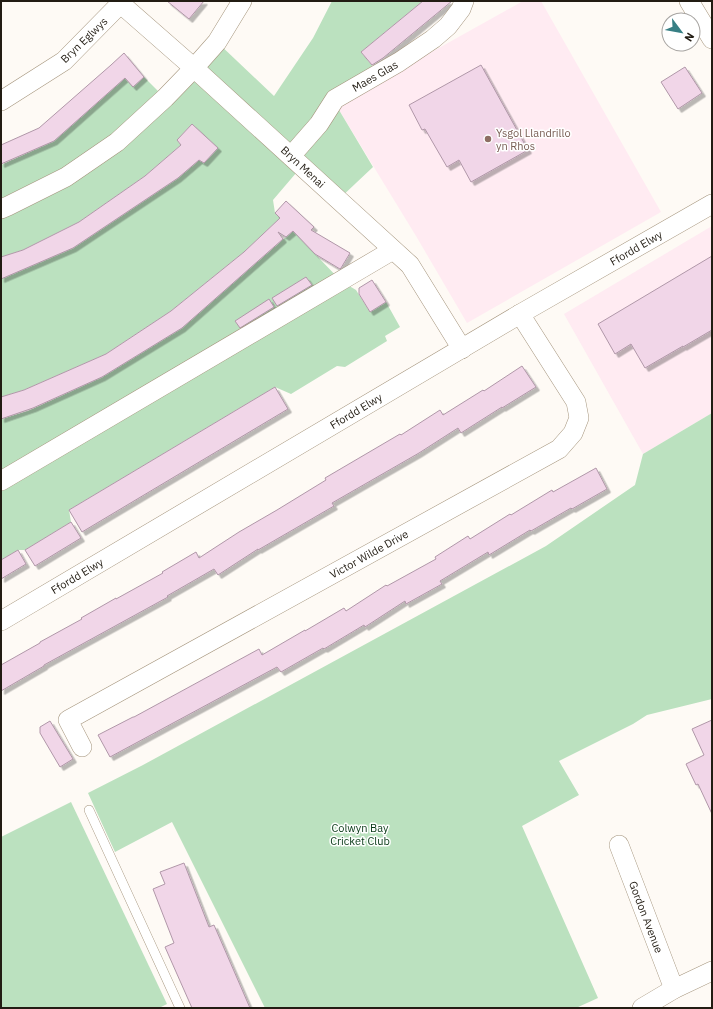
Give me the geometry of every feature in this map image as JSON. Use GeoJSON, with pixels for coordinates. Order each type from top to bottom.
{"type":"FeatureCollection","features":[{"type":"Feature","properties":{"kind":"street"},"geometry":{"type":"LineString","coordinates":[[1,209],[66,177],[117,142],[165,98],[194,68],[217,42],[242,1]]}},
{"type":"Feature","properties":{"kind":"street","name":"Maes Glas"},"geometry":{"type":"LineString","coordinates":[[291,156],[319,124],[335,99],[398,62],[433,39],[448,26],[462,10],[464,1]]}},
{"type":"Feature","properties":{"kind":"street"},"geometry":{"type":"LineString","coordinates":[[689,1],[712,39]]}},
{"type":"Feature","properties":{"kind":"street","name":"Bryn Menai"},"geometry":{"type":"LineString","coordinates":[[122,2],[410,265],[462,349]]}},
{"type":"Feature","properties":{"kind":"street","name":"Bryn Eglwys"},"geometry":{"type":"LineString","coordinates":[[1,101],[64,61],[122,2]]}},
{"type":"Feature","properties":{"kind":"street","name":"Ffordd Elwy"},"geometry":{"type":"LineString","coordinates":[[1,620],[520,314],[712,204]]}},
{"type":"Feature","properties":{"kind":"street"},"geometry":{"type":"LineString","coordinates":[[1,481],[393,250]]}},
{"type":"Feature","properties":{"kind":"street","name":"Victor Wilde Drive"},"geometry":{"type":"LineString","coordinates":[[82,747],[68,720],[559,449],[574,433],[579,418],[576,402],[520,314]]}},
{"type":"Feature","properties":{"kind":"street","name":"Gordon Avenue"},"geometry":{"type":"LineString","coordinates":[[619,845],[674,989]]}},
{"type":"Feature","properties":{"kind":"street"},"geometry":{"type":"LineString","coordinates":[[642,1008],[674,989],[712,971]]}},
{"type":"Feature","properties":{"kind":"lane"},"geometry":{"type":"LineString","coordinates":[[89,810],[180,1008]]}},
{"type":"Feature","properties":{"kind":"shaded area","name":"Ysgol Llandrillo yn Rhos"},"geometry":{"type":"Polygon","coordinates":[[[523,1],[541,1],[661,212],[467,323],[339,110],[344,101],[523,1]]]}},
{"type":"Feature","properties":{"kind":"shaded area"},"geometry":{"type":"Polygon","coordinates":[[[712,226],[712,413],[643,454],[564,314],[712,226]]]}},
{"type":"Feature","properties":{"kind":"green space"},"geometry":{"type":"Polygon","coordinates":[[[332,1],[423,1],[361,52],[373,67],[335,99],[339,110],[373,167],[338,200],[302,166],[273,200],[275,213],[280,218],[244,252],[171,311],[106,354],[24,390],[1,397],[1,279],[73,248],[178,178],[199,160],[204,163],[218,148],[192,124],[177,140],[181,145],[145,176],[79,222],[23,250],[1,257],[1,165],[54,141],[125,78],[133,86],[144,77],[165,98],[217,42],[274,96],[313,38],[332,1]]]}},
{"type":"Feature","properties":{"kind":"green space"},"geometry":{"type":"Polygon","coordinates":[[[293,231],[341,281],[356,290],[370,312],[386,302],[400,327],[385,336],[387,341],[345,367],[337,366],[291,394],[275,387],[69,510],[71,522],[25,550],[18,550],[1,560],[1,419],[28,411],[102,377],[181,328],[293,231]]]}},
{"type":"Feature","properties":{"kind":"green space","name":"Colwyn Bay Cricket Club"},"geometry":{"type":"Polygon","coordinates":[[[712,413],[712,699],[647,715],[633,724],[559,761],[579,795],[522,826],[598,998],[576,1008],[265,1008],[172,822],[115,852],[88,793],[143,765],[546,546],[635,485],[643,454],[712,413]]]}},
{"type":"Feature","properties":{"kind":"green space"},"geometry":{"type":"Polygon","coordinates":[[[71,802],[167,1004],[159,1008],[1,1008],[1,837],[71,802]]]}},
{"type":"Feature","properties":{"kind":"building"},"geometry":{"type":"Polygon","coordinates":[[[167,1],[204,1],[189,19],[167,1]]]}},
{"type":"Feature","properties":{"kind":"building"},"geometry":{"type":"Polygon","coordinates":[[[423,1],[452,1],[383,58],[372,65],[361,52],[423,1]]]}},
{"type":"Feature","properties":{"kind":"building"},"geometry":{"type":"Polygon","coordinates":[[[124,53],[144,77],[133,87],[125,78],[54,141],[1,164],[1,145],[39,128],[124,53]]]}},
{"type":"Feature","properties":{"kind":"building"},"geometry":{"type":"Polygon","coordinates":[[[481,65],[528,150],[471,182],[459,160],[447,167],[425,129],[422,130],[409,105],[481,65]]]}},
{"type":"Feature","properties":{"kind":"building"},"geometry":{"type":"Polygon","coordinates":[[[685,67],[702,93],[678,109],[661,82],[685,67]]]}},
{"type":"Feature","properties":{"kind":"building"},"geometry":{"type":"Polygon","coordinates":[[[192,124],[218,148],[204,163],[199,160],[178,178],[73,248],[1,279],[1,257],[23,250],[79,222],[145,176],[181,145],[177,140],[192,124]]]}},
{"type":"Feature","properties":{"kind":"building"},"geometry":{"type":"Polygon","coordinates":[[[286,201],[314,227],[311,230],[350,253],[340,269],[315,254],[293,231],[286,237],[278,232],[283,239],[182,328],[102,377],[33,408],[1,419],[1,397],[24,390],[106,354],[171,311],[244,252],[280,218],[275,213],[286,201]]]}},
{"type":"Feature","properties":{"kind":"building"},"geometry":{"type":"Polygon","coordinates":[[[712,256],[712,330],[645,368],[631,344],[615,354],[598,324],[712,256]]]}},
{"type":"Feature","properties":{"kind":"building"},"geometry":{"type":"Polygon","coordinates":[[[306,277],[312,285],[277,306],[272,298],[306,277]]]}},
{"type":"Feature","properties":{"kind":"building"},"geometry":{"type":"Polygon","coordinates":[[[372,280],[386,302],[370,312],[359,294],[359,288],[372,280]]]}},
{"type":"Feature","properties":{"kind":"building"},"geometry":{"type":"Polygon","coordinates":[[[269,299],[274,307],[240,328],[235,321],[269,299]]]}},
{"type":"Feature","properties":{"kind":"building"},"geometry":{"type":"Polygon","coordinates":[[[522,366],[536,387],[461,433],[458,428],[419,453],[332,503],[334,506],[258,549],[218,575],[214,569],[167,596],[168,597],[44,665],[1,691],[1,665],[116,598],[163,573],[162,572],[196,552],[199,558],[239,532],[326,480],[325,478],[400,434],[401,435],[440,410],[443,415],[483,390],[484,391],[522,366]]]}},
{"type":"Feature","properties":{"kind":"building"},"geometry":{"type":"Polygon","coordinates":[[[275,387],[288,409],[82,532],[69,510],[275,387]]]}},
{"type":"Feature","properties":{"kind":"building"},"geometry":{"type":"Polygon","coordinates":[[[596,468],[607,489],[531,531],[530,530],[489,555],[488,552],[440,581],[442,584],[406,604],[405,601],[365,627],[364,625],[281,672],[277,667],[110,757],[98,735],[259,649],[262,655],[344,608],[346,611],[386,585],[387,586],[436,559],[435,557],[468,536],[470,539],[552,490],[553,492],[596,468]]]}},
{"type":"Feature","properties":{"kind":"building"},"geometry":{"type":"Polygon","coordinates":[[[71,522],[81,538],[35,566],[25,550],[71,522]]]}},
{"type":"Feature","properties":{"kind":"building"},"geometry":{"type":"Polygon","coordinates":[[[18,550],[26,564],[1,579],[1,560],[18,550]]]}},
{"type":"Feature","properties":{"kind":"building"},"geometry":{"type":"Polygon","coordinates":[[[712,720],[712,814],[698,784],[696,785],[686,764],[704,755],[692,729],[712,720]]]}},
{"type":"Feature","properties":{"kind":"building"},"geometry":{"type":"Polygon","coordinates":[[[50,721],[73,759],[60,767],[40,733],[40,727],[50,721]]]}},
{"type":"Feature","properties":{"kind":"building"},"geometry":{"type":"Polygon","coordinates":[[[184,863],[209,927],[214,925],[250,1008],[192,1008],[165,947],[174,943],[153,889],[165,884],[160,872],[184,863]]]}},
{"type":"Feature","properties":{"kind":"place","name":"Ysgol Llandrillo yn Rhos"},"geometry":{"type":"Point","coordinates":[488,139]}}]}
